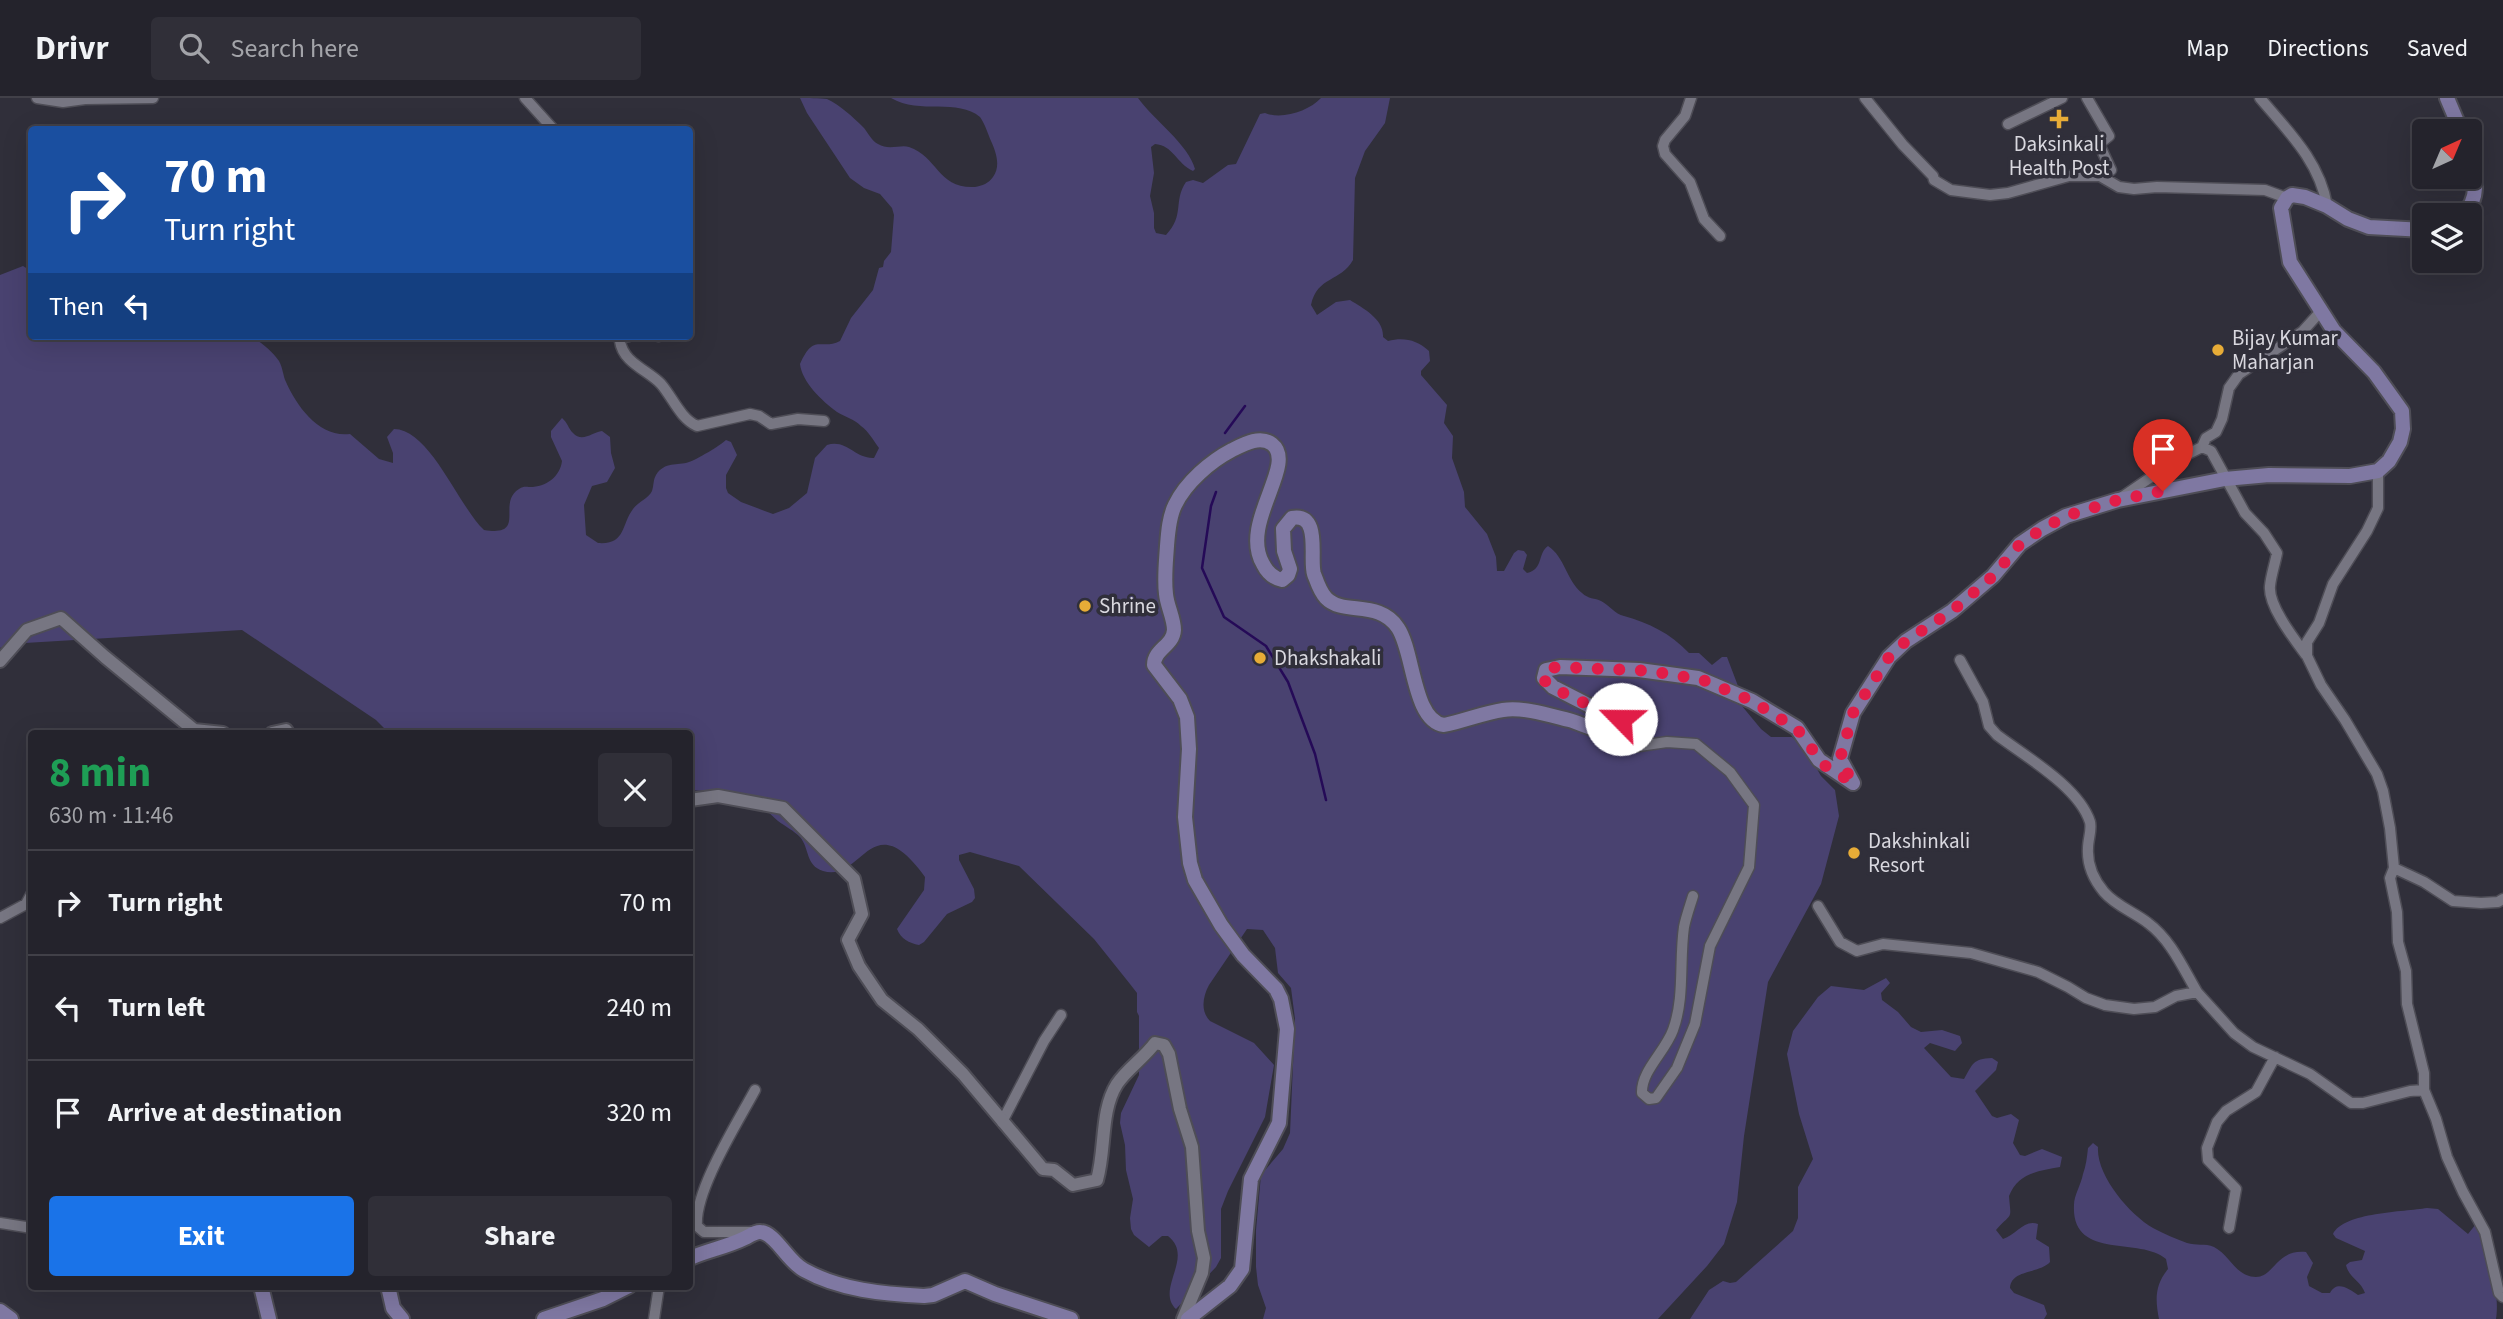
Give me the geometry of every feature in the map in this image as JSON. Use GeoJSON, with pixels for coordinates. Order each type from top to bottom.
{"type":"FeatureCollection","features":[{"type":"Feature","properties":{"kind":"main road"},"geometry":{"type":"LineString","coordinates":[[2447,98],[2456,119]]}},
{"type":"Feature","properties":{"kind":"main road"},"geometry":{"type":"LineString","coordinates":[[1188,1319],[1230,1286],[1242,1269],[1251,1179],[1279,1124],[1287,1029],[1282,999],[1276,989],[1243,955],[1221,925],[1195,880],[1190,863],[1185,817],[1189,749],[1187,717],[1180,699],[1157,672],[1154,661],[1174,633],[1166,595],[1165,561],[1172,514],[1186,488],[1213,463],[1229,452],[1254,441],[1271,443],[1278,452],[1280,463],[1256,529],[1256,548],[1264,566],[1276,579],[1287,577],[1290,569],[1284,551],[1283,529],[1289,520],[1296,517],[1306,522],[1312,535],[1313,571],[1324,596],[1334,603],[1373,610],[1392,620],[1401,632],[1410,654],[1421,704],[1432,721],[1444,726],[1516,709],[1570,720],[1607,732],[1620,724],[1618,713],[1593,707],[1553,687],[1544,678],[1546,670],[1555,667],[1625,670],[1698,678],[1752,701],[1797,729],[1824,765],[1853,783],[1840,759],[1853,713],[1889,657],[1906,641],[1952,611],[1993,576],[2020,544],[2042,529],[2066,516],[2118,500],[2225,479],[2269,475],[2350,476],[2378,471],[2389,461],[2400,442],[2403,429],[2402,411],[2374,372],[2334,331],[2290,262],[2281,208],[2292,195],[2305,197],[2369,227],[2412,229]]}},
{"type":"Feature","properties":{"kind":"main road"},"geometry":{"type":"LineString","coordinates":[[693,1257],[718,1250],[759,1232],[769,1234],[790,1260],[802,1269],[850,1288],[924,1296],[933,1295],[965,1281],[995,1294],[1071,1319]]}},
{"type":"Feature","properties":{"kind":"main road"},"geometry":{"type":"LineString","coordinates":[[262,1290],[269,1319]]}},
{"type":"Feature","properties":{"kind":"main road"},"geometry":{"type":"LineString","coordinates":[[389,1290],[393,1308],[402,1319]]}},
{"type":"Feature","properties":{"kind":"main road"},"geometry":{"type":"LineString","coordinates":[[544,1319],[621,1290]]}},
{"type":"Feature","properties":{"kind":"main road"},"geometry":{"type":"LineString","coordinates":[[0,1311],[11,1319]]}},
{"type":"Feature","properties":{"kind":"street"},"geometry":{"type":"LineString","coordinates":[[37,98],[63,102],[153,98]]}},
{"type":"Feature","properties":{"kind":"street"},"geometry":{"type":"LineString","coordinates":[[525,98],[550,126]]}},
{"type":"Feature","properties":{"kind":"street"},"geometry":{"type":"LineString","coordinates":[[1691,98],[1685,116],[1663,146],[1665,154],[1690,182],[1704,219],[1720,236]]}},
{"type":"Feature","properties":{"kind":"street"},"geometry":{"type":"LineString","coordinates":[[1865,98],[1934,180],[1951,190],[1990,195],[2008,193],[2069,176],[2100,176],[2119,187],[2134,189],[2157,187],[2265,190],[2287,198]]}},
{"type":"Feature","properties":{"kind":"street"},"geometry":{"type":"LineString","coordinates":[[2008,124],[2062,98]]}},
{"type":"Feature","properties":{"kind":"street"},"geometry":{"type":"LineString","coordinates":[[2087,98],[2109,136],[2099,144],[2110,170],[2100,176]]}},
{"type":"Feature","properties":{"kind":"street"},"geometry":{"type":"LineString","coordinates":[[2260,98],[2300,144],[2317,172],[2325,191],[2327,206]]}},
{"type":"Feature","properties":{"kind":"street"},"geometry":{"type":"LineString","coordinates":[[2118,500],[2176,460],[2202,446],[2206,438],[2216,432],[2229,388],[2239,374],[2302,332],[2321,311]]}},
{"type":"Feature","properties":{"kind":"street"},"geometry":{"type":"LineString","coordinates":[[621,340],[627,355],[636,366],[657,380],[682,415],[697,426],[750,414],[771,424],[798,419],[824,421]]}},
{"type":"Feature","properties":{"kind":"street"},"geometry":{"type":"LineString","coordinates":[[2202,446],[2211,451],[2245,513],[2277,553],[2270,596],[2287,629],[2307,656],[2321,685],[2377,774],[2390,828],[2394,868],[2390,878],[2397,912],[2398,942],[2406,971],[2409,1014],[2424,1073],[2424,1090],[2436,1119],[2446,1157],[2485,1232],[2503,1297]]}},
{"type":"Feature","properties":{"kind":"street"},"geometry":{"type":"LineString","coordinates":[[2307,656],[2307,642],[2319,623],[2333,584],[2367,531],[2378,508],[2378,471]]}},
{"type":"Feature","properties":{"kind":"street"},"geometry":{"type":"LineString","coordinates":[[0,661],[27,630],[61,618],[114,666],[194,730]]}},
{"type":"Feature","properties":{"kind":"street"},"geometry":{"type":"LineString","coordinates":[[1960,660],[1983,702],[1989,726],[2083,804],[2091,825],[2088,851],[2093,876],[2105,894],[2148,923],[2162,937],[2175,953],[2197,992],[2234,1032],[2253,1047],[2311,1074],[2351,1103],[2424,1090]]}},
{"type":"Feature","properties":{"kind":"street"},"geometry":{"type":"LineString","coordinates":[[1607,732],[1632,747],[1667,742],[1696,744],[1730,772],[1754,804],[1749,867],[1710,946],[1695,1024],[1678,1068],[1656,1098],[1649,1099],[1644,1097],[1642,1086],[1645,1075],[1657,1061],[1673,1030],[1682,983],[1684,928],[1693,896]]}},
{"type":"Feature","properties":{"kind":"street"},"geometry":{"type":"LineString","coordinates":[[693,800],[718,796],[783,808],[854,879],[862,914],[848,940],[859,966],[883,1000],[918,1029],[963,1074],[1043,1169],[1054,1170],[1073,1185],[1097,1180],[1103,1157],[1107,1107],[1118,1082],[1155,1043],[1164,1045],[1169,1054],[1180,1109],[1192,1147],[1198,1231],[1204,1258],[1202,1273],[1183,1319]]}},
{"type":"Feature","properties":{"kind":"street"},"geometry":{"type":"LineString","coordinates":[[2394,868],[2424,882],[2453,901],[2481,903],[2503,899]]}},
{"type":"Feature","properties":{"kind":"street"},"geometry":{"type":"LineString","coordinates":[[0,918],[28,900]]}},
{"type":"Feature","properties":{"kind":"street"},"geometry":{"type":"LineString","coordinates":[[1818,906],[1840,942],[1857,951],[1882,944],[1971,953],[2038,972],[2086,998],[2134,1009],[2155,1007],[2176,996],[2197,992]]}},
{"type":"Feature","properties":{"kind":"street"},"geometry":{"type":"LineString","coordinates":[[1002,1122],[1061,1015]]}},
{"type":"Feature","properties":{"kind":"street"},"geometry":{"type":"LineString","coordinates":[[2229,1228],[2236,1189],[2208,1160],[2210,1135],[2226,1111],[2256,1092],[2275,1057]]}},
{"type":"Feature","properties":{"kind":"street"},"geometry":{"type":"LineString","coordinates":[[755,1090],[700,1200],[696,1218],[697,1226],[704,1232],[759,1232]]}},
{"type":"Feature","properties":{"kind":"street"},"geometry":{"type":"LineString","coordinates":[[0,1223],[28,1227]]}},
{"type":"Feature","properties":{"kind":"street"},"geometry":{"type":"LineString","coordinates":[[654,1319],[658,1290]]}},
{"type":"Feature","properties":{"kind":"shaded area"},"geometry":{"type":"Polygon","coordinates":[[[800,98],[827,99],[851,116],[878,144],[886,147],[909,147],[919,152],[953,183],[975,187],[991,179],[997,164],[995,150],[980,117],[961,108],[914,105],[891,98],[1138,98],[1178,141],[1195,169],[1193,171],[1188,168],[1161,145],[1155,144],[1151,147],[1154,173],[1150,196],[1154,228],[1156,233],[1166,235],[1175,221],[1180,195],[1186,182],[1193,180],[1203,183],[1228,165],[1236,164],[1260,114],[1295,113],[1310,107],[1321,98],[1390,98],[1385,123],[1365,151],[1355,178],[1353,260],[1342,272],[1318,289],[1311,305],[1317,315],[1336,302],[1350,300],[1377,320],[1383,337],[1388,341],[1410,340],[1429,351],[1430,361],[1421,371],[1421,375],[1447,405],[1444,423],[1453,436],[1452,458],[1464,492],[1465,507],[1487,534],[1496,557],[1497,571],[1504,571],[1518,550],[1527,555],[1523,569],[1527,573],[1532,571],[1548,546],[1558,556],[1572,582],[1584,595],[1601,601],[1621,615],[1659,630],[1689,653],[1699,653],[1712,665],[1722,657],[1727,657],[1742,706],[1771,737],[1792,737],[1806,750],[1821,776],[1835,790],[1839,816],[1821,884],[1768,982],[1744,1136],[1737,1202],[1724,1244],[1658,1319],[1263,1319],[1266,1308],[1258,1285],[1256,1267],[1261,1175],[1283,1149],[1290,1133],[1295,1019],[1291,988],[1278,973],[1275,948],[1263,930],[1247,929],[1209,985],[1204,1003],[1205,1013],[1210,1021],[1254,1043],[1274,1065],[1265,1117],[1221,1209],[1221,1258],[1216,1267],[1176,1309],[1170,1292],[1177,1263],[1175,1244],[1168,1236],[1162,1236],[1149,1247],[1134,1235],[1131,1229],[1133,1199],[1120,1123],[1121,1113],[1139,1075],[1137,993],[1094,939],[1019,866],[970,852],[959,855],[974,889],[975,898],[947,914],[919,945],[906,940],[897,929],[924,890],[925,877],[907,856],[892,846],[880,845],[837,872],[817,868],[810,861],[800,837],[756,803],[731,794],[693,790],[693,730],[386,730],[376,720],[242,630],[8,644],[0,648],[0,275],[23,266],[28,269],[28,340],[256,340],[276,357],[296,401],[319,426],[339,434],[350,434],[379,459],[393,463],[393,453],[387,437],[394,429],[407,432],[420,442],[484,530],[505,529],[513,495],[522,487],[536,487],[547,483],[558,472],[562,461],[551,431],[562,418],[576,436],[584,437],[602,431],[610,437],[615,468],[607,482],[592,486],[584,505],[586,535],[598,543],[614,541],[622,533],[629,515],[651,493],[655,477],[663,468],[692,461],[726,440],[731,442],[737,455],[726,475],[728,493],[741,502],[773,514],[789,508],[807,493],[815,458],[827,445],[840,445],[861,456],[874,458],[879,448],[869,433],[819,397],[805,378],[800,364],[809,348],[814,345],[840,341],[851,318],[873,290],[879,268],[883,267],[891,252],[894,215],[892,208],[880,194],[864,188],[850,178],[800,98]]]}},
{"type":"Feature","properties":{"kind":"shaded area"},"geometry":{"type":"Polygon","coordinates":[[[1886,978],[1890,983],[1881,993],[1882,1000],[1898,1012],[1911,1027],[1921,1032],[1942,1030],[1960,1036],[1962,1043],[1955,1051],[1930,1043],[1924,1048],[1951,1077],[1964,1079],[1974,1063],[1980,1060],[1992,1058],[1998,1062],[1996,1070],[1975,1091],[1992,1116],[1997,1118],[2011,1114],[2019,1120],[2013,1143],[2020,1155],[2025,1156],[2042,1149],[2062,1157],[2060,1167],[2030,1174],[2018,1182],[2009,1196],[2010,1215],[1996,1230],[2003,1239],[2024,1225],[2038,1224],[2036,1239],[2049,1247],[2050,1262],[2015,1278],[2010,1288],[2014,1293],[2044,1305],[2047,1314],[2044,1319],[1690,1319],[1709,1290],[1723,1281],[1736,1282],[1793,1231],[1798,1218],[1798,1187],[1813,1159],[1799,1114],[1787,1054],[1793,1031],[1818,997],[1831,986],[1864,990],[1886,978]]]}},
{"type":"Feature","properties":{"kind":"shaded area"},"geometry":{"type":"Polygon","coordinates":[[[2093,1143],[2098,1147],[2102,1170],[2116,1193],[2134,1213],[2153,1228],[2187,1243],[2214,1247],[2238,1270],[2249,1276],[2262,1276],[2288,1255],[2306,1252],[2313,1263],[2307,1277],[2309,1286],[2322,1293],[2330,1293],[2340,1286],[2358,1295],[2365,1293],[2346,1265],[2362,1260],[2365,1251],[2336,1238],[2333,1234],[2349,1221],[2376,1214],[2427,1208],[2438,1209],[2468,1234],[2476,1224],[2486,1244],[2493,1270],[2497,1297],[2496,1319],[2159,1319],[2157,1293],[2168,1269],[2166,1259],[2154,1252],[2095,1241],[2083,1234],[2076,1222],[2074,1201],[2085,1168],[2088,1148],[2093,1143]]]}},
{"type":"Feature","properties":{"kind":"waterway"},"geometry":{"type":"LineString","coordinates":[[1225,433],[1245,406]]}},
{"type":"Feature","properties":{"kind":"waterway"},"geometry":{"type":"LineString","coordinates":[[1216,492],[1211,506],[1202,568],[1224,617],[1266,646],[1288,682],[1315,754],[1326,800]]}},
{"type":"Feature","properties":{"kind":"place","name":"Daksinkali Health Post"},"geometry":{"type":"Point","coordinates":[2059,119]}},
{"type":"Feature","properties":{"kind":"place","name":"Bijay Kumar Maharjan"},"geometry":{"type":"Point","coordinates":[2218,350]}},
{"type":"Feature","properties":{"kind":"place","name":"Shrine"},"geometry":{"type":"Point","coordinates":[1085,606]}},
{"type":"Feature","properties":{"kind":"place","name":"Dhakshakali"},"geometry":{"type":"Point","coordinates":[1260,658]}},
{"type":"Feature","properties":{"kind":"place","name":"Dakshinkali Resort"},"geometry":{"type":"Point","coordinates":[1854,853]}},
{"type":"Feature","properties":{"kind":"route"},"geometry":{"type":"LineString","coordinates":[[1621,719],[1616,712],[1593,707],[1553,687],[1545,681],[1544,672],[1548,668],[1560,667],[1651,671],[1698,678],[1752,701],[1797,729],[1824,765],[1853,783],[1840,759],[1853,713],[1889,657],[1906,641],[1952,611],[1993,576],[2020,544],[2042,529],[2066,516],[2118,500],[2163,491]]}}]}
